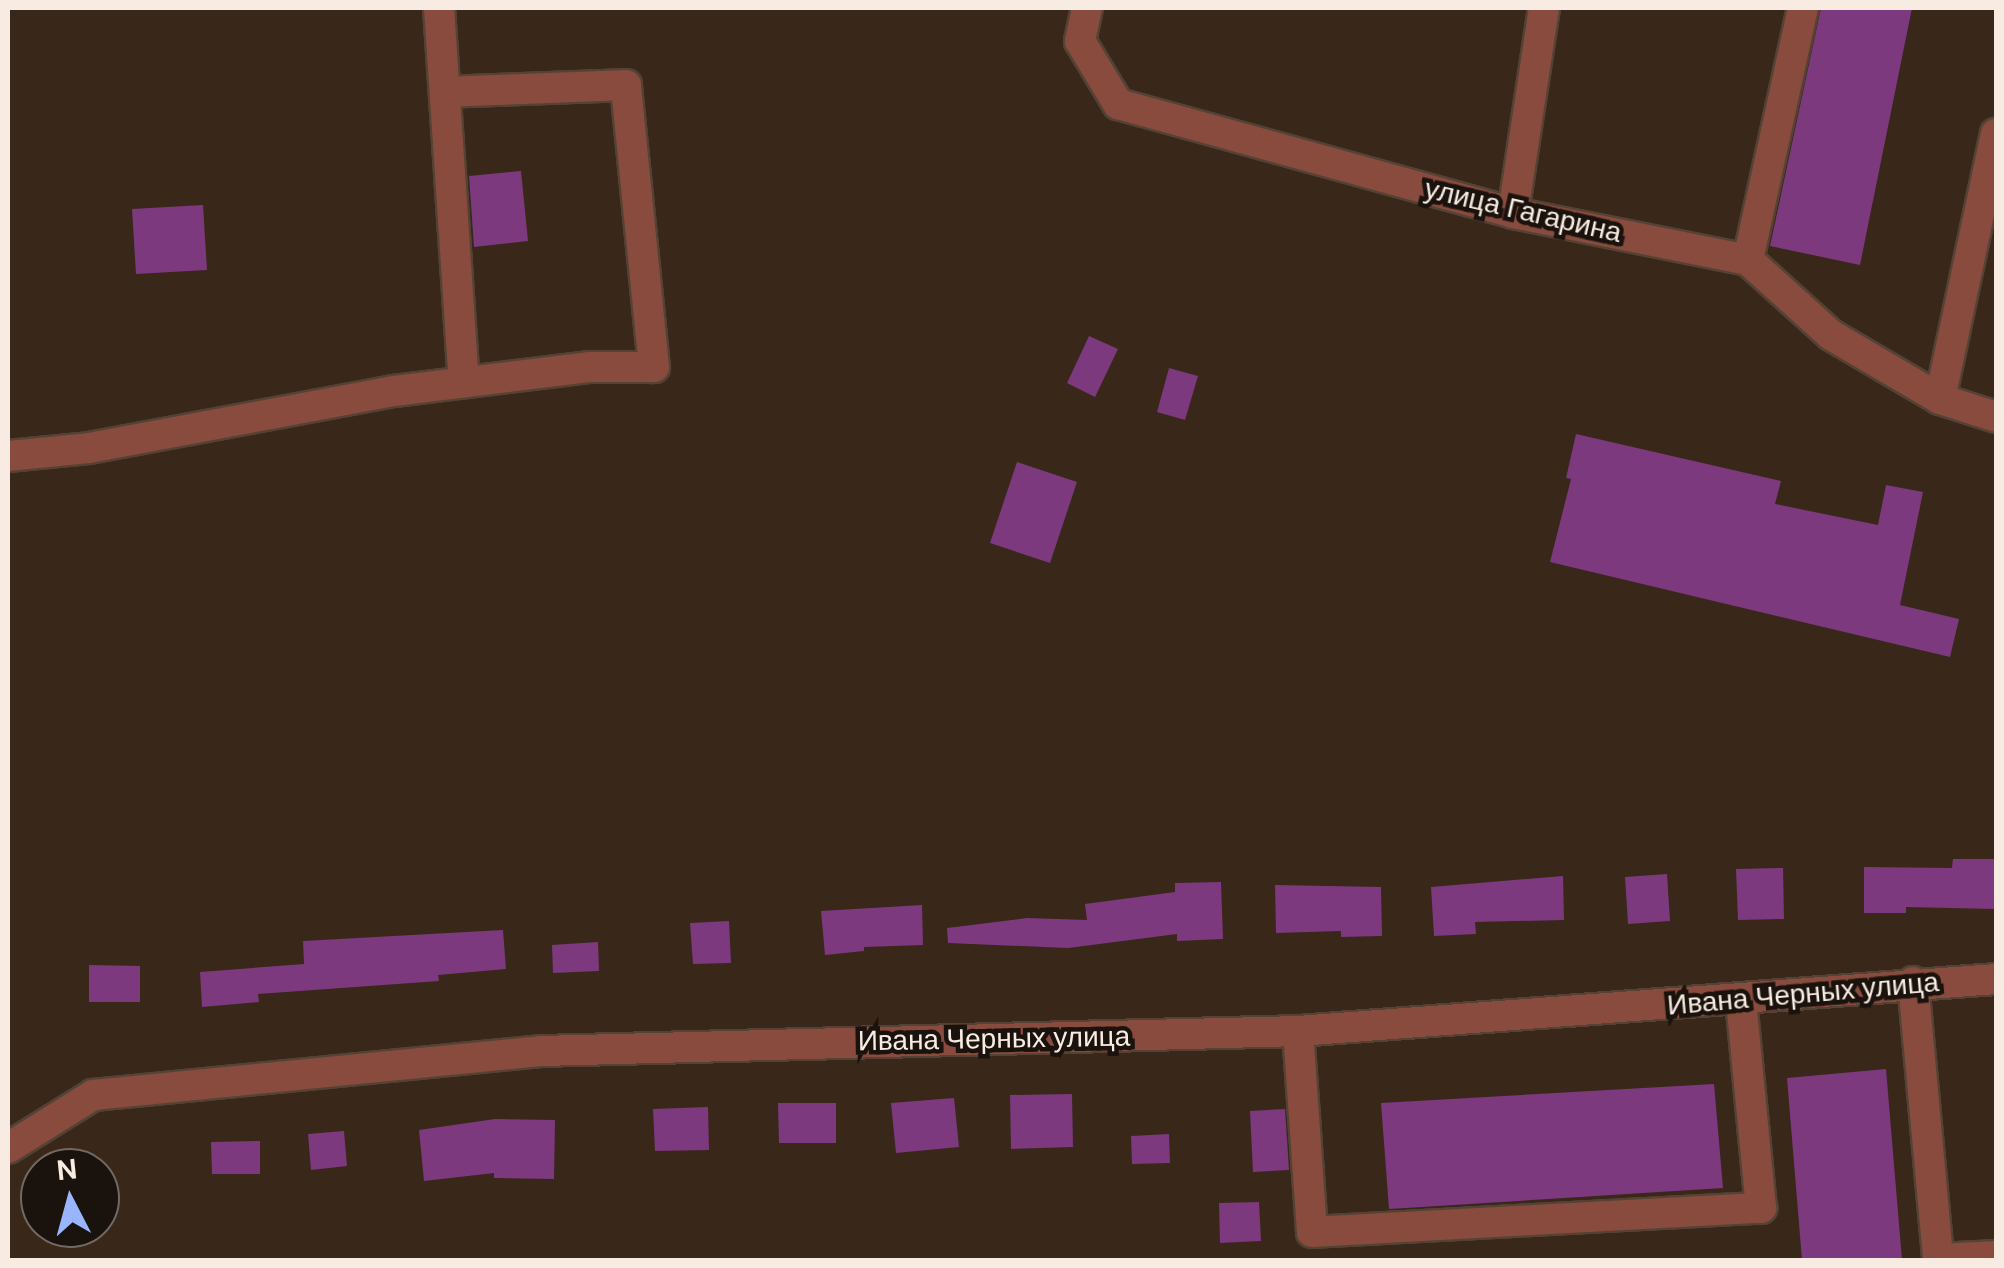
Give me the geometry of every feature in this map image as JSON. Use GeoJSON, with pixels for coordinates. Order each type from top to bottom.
{"type":"FeatureCollection","features":[{"type":"Feature","properties":{"kind":"street"},"geometry":{"type":"LineString","coordinates":[[438,8],[464,382]]}},
{"type":"Feature","properties":{"kind":"street","name":"улица Гагарина"},"geometry":{"type":"LineString","coordinates":[[1087,8],[1080,41],[1118,104],[1514,213],[1748,260]]}},
{"type":"Feature","properties":{"kind":"street"},"geometry":{"type":"LineString","coordinates":[[1514,213],[1544,8]]}},
{"type":"Feature","properties":{"kind":"street"},"geometry":{"type":"LineString","coordinates":[[1803,8],[1748,260],[1832,336],[1940,399],[1996,417]]}},
{"type":"Feature","properties":{"kind":"street"},"geometry":{"type":"LineString","coordinates":[[8,456],[89,448],[394,391],[590,367],[654,367],[626,85],[445,92]]}},
{"type":"Feature","properties":{"kind":"street"},"geometry":{"type":"LineString","coordinates":[[1940,399],[1996,134]]}},
{"type":"Feature","properties":{"kind":"street","name":"Ивана Черных улица"},"geometry":{"type":"LineString","coordinates":[[8,1148],[93,1095],[522,1053],[1298,1032],[1741,1000],[1913,982],[1996,980]]}},
{"type":"Feature","properties":{"kind":"street"},"geometry":{"type":"LineString","coordinates":[[1913,982],[1938,1259],[1996,1256]]}},
{"type":"Feature","properties":{"kind":"street"},"geometry":{"type":"LineString","coordinates":[[1298,1032],[1312,1232],[1762,1208],[1741,1000]]}},
{"type":"Feature","properties":{"kind":"building"},"geometry":{"type":"Polygon","coordinates":[[[1821,8],[1912,8],[1860,265],[1770,246],[1821,8]]]}},
{"type":"Feature","properties":{"kind":"building"},"geometry":{"type":"Polygon","coordinates":[[[521,171],[528,241],[474,247],[469,176],[521,171]]]}},
{"type":"Feature","properties":{"kind":"building"},"geometry":{"type":"Polygon","coordinates":[[[203,205],[207,270],[136,274],[132,209],[203,205]]]}},
{"type":"Feature","properties":{"kind":"building"},"geometry":{"type":"Polygon","coordinates":[[[1089,336],[1118,349],[1095,397],[1067,383],[1089,336]]]}},
{"type":"Feature","properties":{"kind":"building"},"geometry":{"type":"Polygon","coordinates":[[[1169,368],[1198,376],[1185,420],[1157,412],[1169,368]]]}},
{"type":"Feature","properties":{"kind":"building"},"geometry":{"type":"Polygon","coordinates":[[[1576,434],[1781,481],[1775,504],[1878,525],[1886,485],[1923,492],[1900,605],[1959,619],[1950,657],[1550,562],[1571,479],[1566,478],[1576,434]]]}},
{"type":"Feature","properties":{"kind":"building"},"geometry":{"type":"Polygon","coordinates":[[[1017,462],[1077,482],[1050,563],[990,543],[1017,462]]]}},
{"type":"Feature","properties":{"kind":"building"},"geometry":{"type":"Polygon","coordinates":[[[1953,859],[1996,859],[1995,909],[1906,907],[1906,913],[1864,913],[1864,867],[1952,868],[1953,859]]]}},
{"type":"Feature","properties":{"kind":"building"},"geometry":{"type":"Polygon","coordinates":[[[1783,868],[1784,919],[1738,920],[1736,869],[1783,868]]]}},
{"type":"Feature","properties":{"kind":"building"},"geometry":{"type":"Polygon","coordinates":[[[1667,874],[1670,921],[1628,924],[1625,877],[1667,874]]]}},
{"type":"Feature","properties":{"kind":"building"},"geometry":{"type":"Polygon","coordinates":[[[1563,876],[1564,920],[1475,922],[1476,934],[1434,936],[1431,887],[1563,876]]]}},
{"type":"Feature","properties":{"kind":"building"},"geometry":{"type":"Polygon","coordinates":[[[1221,882],[1223,939],[1177,941],[1177,934],[1068,948],[948,943],[947,928],[1027,918],[1087,920],[1085,904],[1175,892],[1175,883],[1221,882]]]}},
{"type":"Feature","properties":{"kind":"building"},"geometry":{"type":"Polygon","coordinates":[[[1275,885],[1381,887],[1382,936],[1341,937],[1341,931],[1276,933],[1275,885]]]}},
{"type":"Feature","properties":{"kind":"building"},"geometry":{"type":"Polygon","coordinates":[[[922,905],[923,945],[864,947],[864,951],[825,955],[821,911],[922,905]]]}},
{"type":"Feature","properties":{"kind":"building"},"geometry":{"type":"Polygon","coordinates":[[[729,921],[731,963],[693,964],[690,923],[729,921]]]}},
{"type":"Feature","properties":{"kind":"building"},"geometry":{"type":"Polygon","coordinates":[[[503,930],[506,969],[438,975],[439,981],[258,994],[259,1002],[202,1007],[200,972],[304,964],[303,941],[503,930]]]}},
{"type":"Feature","properties":{"kind":"building"},"geometry":{"type":"Polygon","coordinates":[[[598,942],[599,971],[553,973],[552,945],[598,942]]]}},
{"type":"Feature","properties":{"kind":"building"},"geometry":{"type":"Polygon","coordinates":[[[89,965],[140,966],[140,1002],[89,1002],[89,965]]]}},
{"type":"Feature","properties":{"kind":"building"},"geometry":{"type":"Polygon","coordinates":[[[1886,1069],[1902,1260],[1802,1260],[1787,1078],[1886,1069]]]}},
{"type":"Feature","properties":{"kind":"building"},"geometry":{"type":"Polygon","coordinates":[[[1714,1084],[1723,1188],[1389,1209],[1381,1103],[1714,1084]]]}},
{"type":"Feature","properties":{"kind":"building"},"geometry":{"type":"Polygon","coordinates":[[[1072,1094],[1073,1147],[1011,1149],[1010,1095],[1072,1094]]]}},
{"type":"Feature","properties":{"kind":"building"},"geometry":{"type":"Polygon","coordinates":[[[954,1098],[959,1147],[896,1153],[891,1103],[954,1098]]]}},
{"type":"Feature","properties":{"kind":"building"},"geometry":{"type":"Polygon","coordinates":[[[778,1103],[836,1103],[836,1143],[779,1143],[778,1103]]]}},
{"type":"Feature","properties":{"kind":"building"},"geometry":{"type":"Polygon","coordinates":[[[708,1107],[709,1150],[655,1151],[653,1109],[708,1107]]]}},
{"type":"Feature","properties":{"kind":"building"},"geometry":{"type":"Polygon","coordinates":[[[1285,1109],[1289,1170],[1253,1172],[1250,1111],[1285,1109]]]}},
{"type":"Feature","properties":{"kind":"building"},"geometry":{"type":"Polygon","coordinates":[[[495,1119],[555,1120],[554,1179],[494,1178],[494,1173],[424,1181],[419,1130],[495,1119]]]}},
{"type":"Feature","properties":{"kind":"building"},"geometry":{"type":"Polygon","coordinates":[[[344,1131],[347,1166],[311,1170],[308,1134],[344,1131]]]}},
{"type":"Feature","properties":{"kind":"building"},"geometry":{"type":"Polygon","coordinates":[[[1169,1134],[1170,1163],[1132,1164],[1131,1136],[1169,1134]]]}},
{"type":"Feature","properties":{"kind":"building"},"geometry":{"type":"Polygon","coordinates":[[[260,1141],[260,1174],[212,1174],[211,1142],[260,1141]]]}},
{"type":"Feature","properties":{"kind":"building"},"geometry":{"type":"Polygon","coordinates":[[[1259,1202],[1261,1241],[1220,1243],[1219,1203],[1259,1202]]]}}]}
